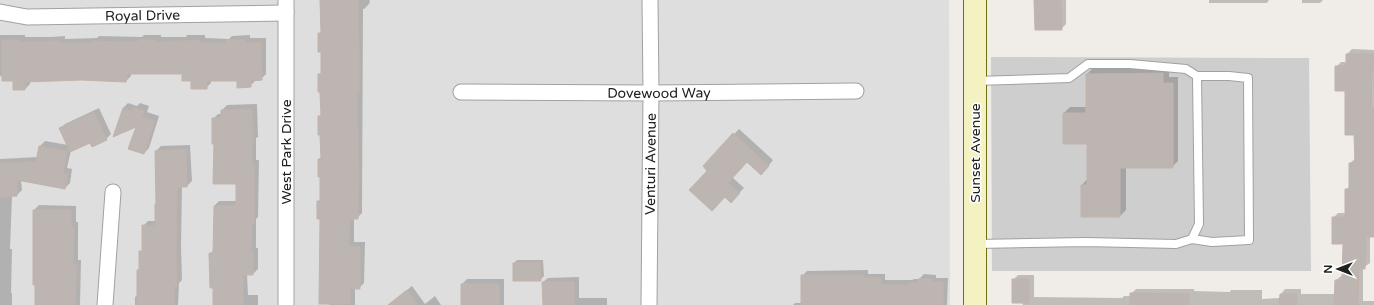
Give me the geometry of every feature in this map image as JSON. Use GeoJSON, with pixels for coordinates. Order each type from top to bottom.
{"type":"FeatureCollection","features":[{"type":"Feature","properties":{"kind":"main road","name":"Sunset Avenue"},"geometry":{"type":"LineString","coordinates":[[975,0],[975,305]]}},
{"type":"Feature","properties":{"kind":"street","name":"Venturi Avenue"},"geometry":{"type":"LineString","coordinates":[[649,305],[651,93],[650,0]]}},
{"type":"Feature","properties":{"kind":"street","name":"Royal Drive"},"geometry":{"type":"LineString","coordinates":[[0,12],[27,17],[286,6]]}},
{"type":"Feature","properties":{"kind":"street","name":"West Park Drive"},"geometry":{"type":"LineString","coordinates":[[286,6],[286,305]]}},
{"type":"Feature","properties":{"kind":"street","name":"Dovewood Way"},"geometry":{"type":"LineString","coordinates":[[461,92],[651,93],[856,91]]}},
{"type":"Feature","properties":{"kind":"street"},"geometry":{"type":"LineString","coordinates":[[105,305],[113,192]]}},
{"type":"Feature","properties":{"kind":"lane"},"geometry":{"type":"LineString","coordinates":[[975,81],[1069,78],[1088,64],[1130,64],[1186,69],[1197,76],[1229,76],[1248,78],[1249,240],[1212,242],[1192,239],[1176,244],[1086,242],[975,244]]}},
{"type":"Feature","properties":{"kind":"lane"},"geometry":{"type":"LineString","coordinates":[[1192,239],[1199,224],[1197,76]]}},
{"type":"Feature","properties":{"kind":"shaded area"},"geometry":{"type":"Polygon","coordinates":[[[0,0],[949,0],[950,305],[0,305],[0,0]]]}},
{"type":"Feature","properties":{"kind":"shaded area"},"geometry":{"type":"Polygon","coordinates":[[[991,57],[1309,58],[1311,271],[992,271],[991,57]]]}},
{"type":"Feature","properties":{"kind":"building"},"geometry":{"type":"Polygon","coordinates":[[[320,0],[358,0],[358,219],[350,219],[349,247],[360,247],[360,289],[350,289],[350,304],[319,304],[320,219],[317,219],[317,201],[320,201],[318,159],[321,159],[320,135],[318,135],[318,116],[321,116],[320,92],[318,92],[318,74],[321,74],[321,52],[318,52],[318,33],[321,33],[320,0]]]}},
{"type":"Feature","properties":{"kind":"building"},"geometry":{"type":"Polygon","coordinates":[[[1034,0],[1061,0],[1062,30],[1035,30],[1034,0]]]}},
{"type":"Feature","properties":{"kind":"building"},"geometry":{"type":"Polygon","coordinates":[[[2,40],[20,40],[20,42],[60,41],[60,43],[93,43],[93,41],[138,42],[138,40],[156,40],[156,42],[200,40],[200,43],[226,43],[226,40],[245,40],[245,43],[261,42],[262,80],[251,81],[251,87],[237,88],[237,81],[207,81],[207,89],[191,89],[191,81],[182,81],[182,74],[127,74],[126,82],[81,80],[25,82],[25,90],[13,90],[13,81],[2,81],[2,40]]]}},
{"type":"Feature","properties":{"kind":"building"},"geometry":{"type":"Polygon","coordinates":[[[1346,54],[1374,54],[1371,108],[1374,108],[1374,237],[1366,237],[1365,269],[1359,269],[1358,305],[1334,305],[1335,280],[1342,280],[1343,244],[1332,244],[1332,217],[1345,217],[1345,189],[1349,189],[1349,163],[1355,163],[1354,135],[1345,135],[1345,91],[1335,91],[1335,66],[1346,66],[1346,54]]]}},
{"type":"Feature","properties":{"kind":"building"},"geometry":{"type":"Polygon","coordinates":[[[1163,73],[1163,83],[1173,83],[1173,168],[1120,168],[1120,217],[1081,217],[1081,185],[1087,185],[1087,144],[1063,144],[1063,113],[1086,113],[1086,74],[1163,73]]]}},
{"type":"Feature","properties":{"kind":"building"},"geometry":{"type":"Polygon","coordinates":[[[123,108],[133,111],[134,108],[144,111],[142,117],[155,121],[144,154],[128,149],[136,127],[113,137],[123,108]]]}},
{"type":"Feature","properties":{"kind":"building"},"geometry":{"type":"Polygon","coordinates":[[[252,109],[254,223],[252,223],[251,252],[253,252],[253,275],[243,275],[243,305],[213,305],[213,288],[210,288],[209,253],[213,253],[214,206],[236,206],[236,184],[213,184],[214,144],[212,144],[212,118],[221,118],[221,110],[252,109]]]}},
{"type":"Feature","properties":{"kind":"building"},"geometry":{"type":"Polygon","coordinates":[[[94,112],[107,140],[92,147],[90,143],[70,152],[59,128],[94,112]]]}},
{"type":"Feature","properties":{"kind":"building"},"geometry":{"type":"Polygon","coordinates":[[[733,133],[769,166],[761,175],[747,162],[728,183],[740,193],[731,203],[725,197],[712,211],[689,190],[707,171],[703,166],[733,133]]]}},
{"type":"Feature","properties":{"kind":"building"},"geometry":{"type":"Polygon","coordinates":[[[39,146],[67,151],[63,173],[68,174],[65,189],[17,180],[17,196],[0,197],[0,163],[36,162],[39,146]]]}},
{"type":"Feature","properties":{"kind":"building"},"geometry":{"type":"Polygon","coordinates":[[[186,149],[187,187],[177,187],[177,286],[174,286],[174,305],[137,305],[137,270],[139,270],[139,251],[142,251],[142,225],[155,226],[155,151],[186,149]]]}},
{"type":"Feature","properties":{"kind":"building"},"geometry":{"type":"Polygon","coordinates":[[[33,210],[71,210],[71,227],[74,227],[73,264],[77,264],[75,305],[35,305],[35,285],[33,285],[33,210]]]}},
{"type":"Feature","properties":{"kind":"building"},"geometry":{"type":"Polygon","coordinates":[[[540,262],[541,281],[513,281],[513,263],[540,262]]]}},
{"type":"Feature","properties":{"kind":"building"},"geometry":{"type":"Polygon","coordinates":[[[801,275],[863,275],[863,278],[881,278],[881,285],[908,285],[908,283],[918,283],[918,279],[932,279],[932,282],[943,282],[943,305],[801,305],[801,275]]]}},
{"type":"Feature","properties":{"kind":"building"},"geometry":{"type":"Polygon","coordinates":[[[1012,279],[1029,279],[1029,303],[1012,303],[1012,279]]]}},
{"type":"Feature","properties":{"kind":"building"},"geometry":{"type":"Polygon","coordinates":[[[542,282],[574,282],[574,305],[543,305],[542,282]]]}},
{"type":"Feature","properties":{"kind":"building"},"geometry":{"type":"Polygon","coordinates":[[[461,284],[499,284],[499,305],[461,305],[461,284]]]}},
{"type":"Feature","properties":{"kind":"building"},"geometry":{"type":"Polygon","coordinates":[[[407,290],[418,305],[388,305],[407,290]]]}},
{"type":"Feature","properties":{"kind":"building"},"geometry":{"type":"Polygon","coordinates":[[[1130,293],[1189,294],[1189,305],[1130,305],[1130,293]]]}},
{"type":"Feature","properties":{"kind":"building"},"geometry":{"type":"Polygon","coordinates":[[[1280,294],[1297,294],[1297,305],[1279,305],[1280,294]]]}}]}
